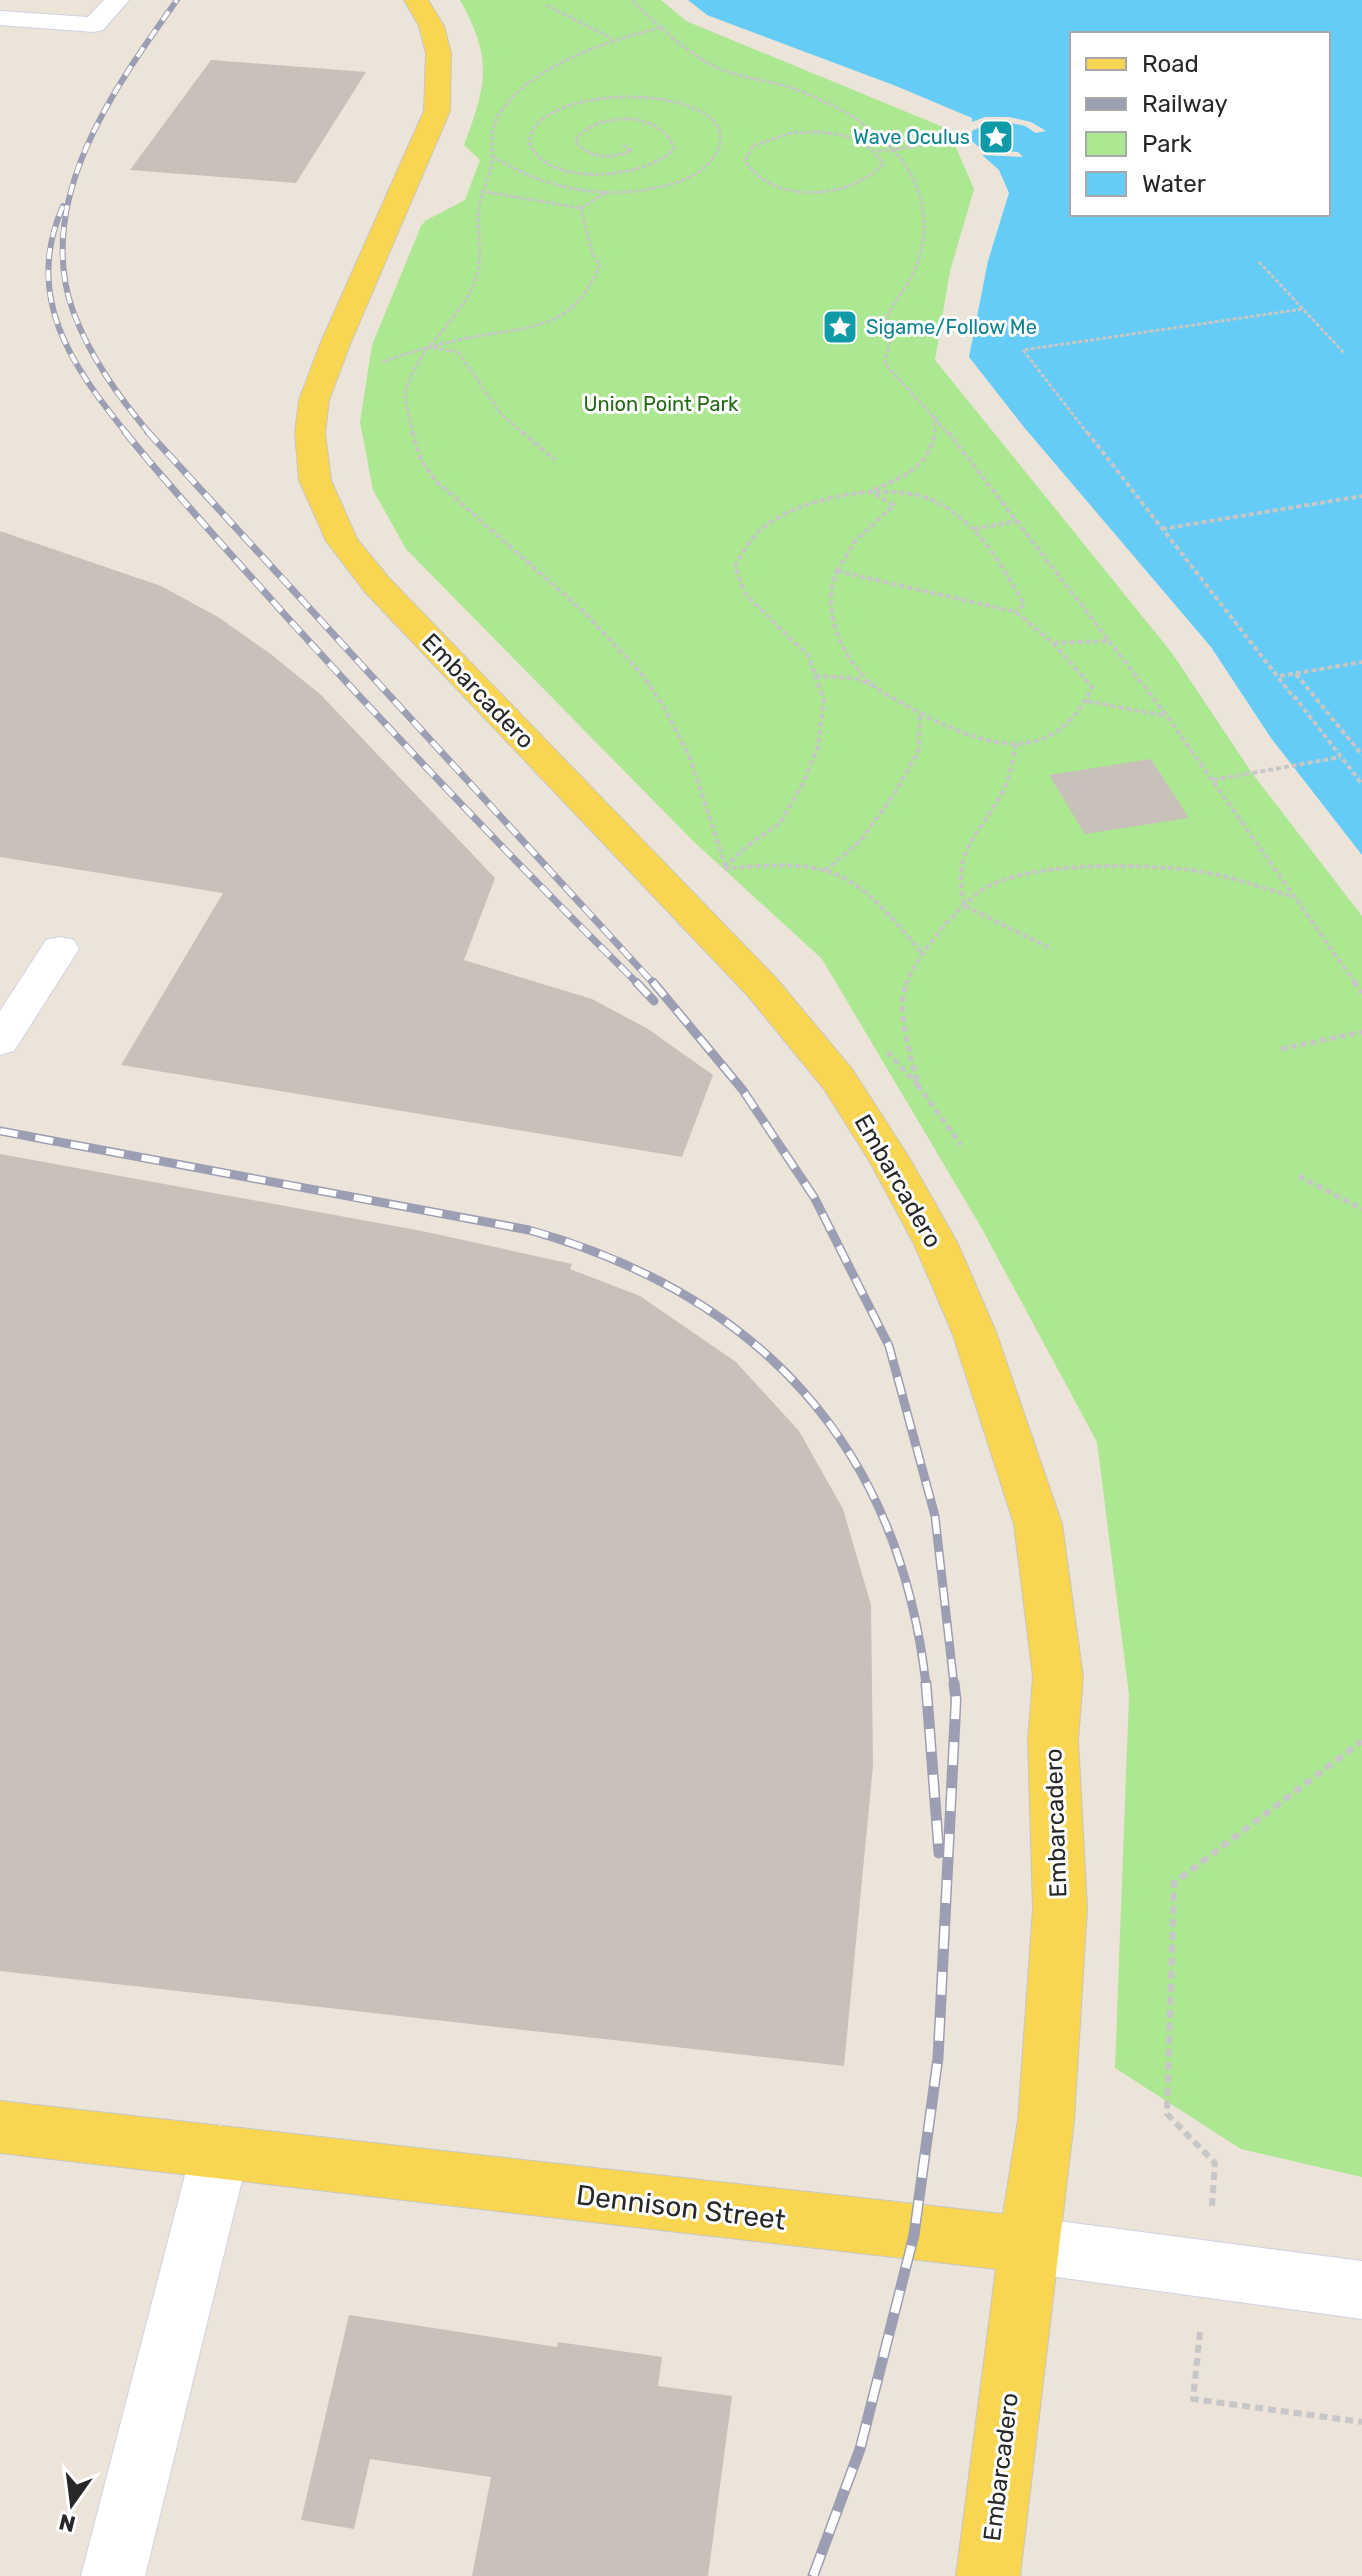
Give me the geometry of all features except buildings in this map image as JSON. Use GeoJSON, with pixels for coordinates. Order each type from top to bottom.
{"type":"FeatureCollection","features":[{"type":"Feature","properties":{"kind":"main road","name":"Embarcadero"},"geometry":{"type":"LineString","coordinates":[[416,0],[426,13],[440,49],[441,82],[437,111],[336,342],[314,400],[310,433],[315,480],[342,541],[377,585],[762,987],[838,1079],[889,1159],[936,1244],[974,1332],[1038,1524],[1058,1677],[1053,1740],[1060,1908],[1046,2121],[988,2576]]}},
{"type":"Feature","properties":{"kind":"main road","name":"Dennison Street"},"geometry":{"type":"LineString","coordinates":[[0,2127],[1028,2245]]}},
{"type":"Feature","properties":{"kind":"street"},"geometry":{"type":"LineString","coordinates":[[0,18],[94,25],[117,0]]}},
{"type":"Feature","properties":{"kind":"street"},"geometry":{"type":"LineString","coordinates":[[0,1042],[60,949]]}},
{"type":"Feature","properties":{"kind":"street"},"geometry":{"type":"LineString","coordinates":[[113,2576],[220,2152]]}},
{"type":"Feature","properties":{"kind":"street","name":"Dennison Street"},"geometry":{"type":"LineString","coordinates":[[1028,2245],[1362,2290]]}},
{"type":"Feature","properties":{"kind":"path"},"geometry":{"type":"LineString","coordinates":[[632,0],[713,65],[745,77],[787,86],[828,102],[856,118],[903,157],[922,195],[921,253],[911,277],[887,317],[890,337],[885,364],[935,415],[1167,716],[1362,993]]}},
{"type":"Feature","properties":{"kind":"path"},"geometry":{"type":"LineString","coordinates":[[546,5],[614,39]]}},
{"type":"Feature","properties":{"kind":"path"},"geometry":{"type":"LineString","coordinates":[[664,27],[614,39],[538,79],[519,94],[493,125],[489,142],[492,156],[481,191],[480,263],[459,315],[429,347],[406,390],[413,437],[422,463],[450,494],[616,643],[664,708],[695,765],[724,868],[734,879]]}},
{"type":"Feature","properties":{"kind":"path"},"geometry":{"type":"LineString","coordinates":[[492,156],[539,180],[576,190],[639,190],[694,176],[709,166],[722,142],[721,129],[714,119],[698,110],[650,99],[621,97],[593,100],[556,110],[532,127],[528,137],[530,148],[550,164],[577,171],[610,174],[631,172],[659,163],[674,149],[669,134],[658,127],[628,120],[594,124],[584,128],[575,141],[587,152],[601,156],[631,151],[622,144]]}},
{"type":"Feature","properties":{"kind":"path"},"geometry":{"type":"LineString","coordinates":[[878,151],[883,164],[877,175],[863,184],[822,192],[779,187],[762,181],[748,170],[745,161],[753,146],[791,133],[838,134],[878,151],[922,146]]}},
{"type":"Feature","properties":{"kind":"path"},"geometry":{"type":"LineString","coordinates":[[481,191],[581,208],[608,192]]}},
{"type":"Feature","properties":{"kind":"path"},"geometry":{"type":"LineString","coordinates":[[429,347],[542,326],[578,298],[594,281],[600,265],[592,252],[581,208]]}},
{"type":"Feature","properties":{"kind":"path"},"geometry":{"type":"LineString","coordinates":[[1259,262],[1345,354]]}},
{"type":"Feature","properties":{"kind":"path"},"geometry":{"type":"LineString","coordinates":[[1295,699],[1023,350],[1303,309]]}},
{"type":"Feature","properties":{"kind":"path"},"geometry":{"type":"LineString","coordinates":[[429,347],[458,352],[475,372],[501,414],[555,460]]}},
{"type":"Feature","properties":{"kind":"path"},"geometry":{"type":"LineString","coordinates":[[676,900],[724,868],[746,847],[780,823],[801,787],[818,747],[824,700],[808,655],[745,594],[735,566],[755,534],[781,516],[841,496],[870,491],[914,473],[931,453],[936,430],[935,415]]}},
{"type":"Feature","properties":{"kind":"path"},"geometry":{"type":"LineString","coordinates":[[870,491],[923,495],[974,529],[1024,604],[1016,612]]}},
{"type":"Feature","properties":{"kind":"path"},"geometry":{"type":"LineString","coordinates":[[870,491],[894,505],[870,523],[846,548],[835,571],[830,600],[837,634],[857,670],[878,688]]}},
{"type":"Feature","properties":{"kind":"path"},"geometry":{"type":"LineString","coordinates":[[1161,529],[1362,496]]}},
{"type":"Feature","properties":{"kind":"path"},"geometry":{"type":"LineString","coordinates":[[974,529],[1017,521]]}},
{"type":"Feature","properties":{"kind":"path"},"geometry":{"type":"LineString","coordinates":[[815,676],[854,678],[956,731],[1003,745],[1035,741],[1048,733],[1087,701],[1092,687],[1053,643],[1016,612],[979,601],[938,596],[835,571]]}},
{"type":"Feature","properties":{"kind":"path"},"geometry":{"type":"LineString","coordinates":[[1053,643],[1109,641]]}},
{"type":"Feature","properties":{"kind":"path"},"geometry":{"type":"LineString","coordinates":[[1280,676],[1362,662]]}},
{"type":"Feature","properties":{"kind":"path"},"geometry":{"type":"LineString","coordinates":[[1296,674],[1362,755]]}},
{"type":"Feature","properties":{"kind":"path"},"geometry":{"type":"LineString","coordinates":[[1290,691],[1362,784]]}},
{"type":"Feature","properties":{"kind":"path"},"geometry":{"type":"LineString","coordinates":[[1087,701],[1167,716]]}},
{"type":"Feature","properties":{"kind":"path"},"geometry":{"type":"LineString","coordinates":[[824,872],[861,840],[895,793],[919,750],[920,712]]}},
{"type":"Feature","properties":{"kind":"path"},"geometry":{"type":"LineString","coordinates":[[1016,743],[1005,786],[960,860],[959,892],[965,906],[1052,949]]}},
{"type":"Feature","properties":{"kind":"path"},"geometry":{"type":"LineString","coordinates":[[1213,780],[1341,757]]}},
{"type":"Feature","properties":{"kind":"path"},"geometry":{"type":"LineString","coordinates":[[918,1085],[904,1026],[904,990],[922,953],[982,890],[1023,874],[1069,866],[1192,870],[1291,896]]}},
{"type":"Feature","properties":{"kind":"path"},"geometry":{"type":"LineString","coordinates":[[724,868],[807,867],[837,875],[898,925],[922,953]]}},
{"type":"Feature","properties":{"kind":"path"},"geometry":{"type":"LineString","coordinates":[[1281,1049],[1362,1032]]}},
{"type":"Feature","properties":{"kind":"path"},"geometry":{"type":"LineString","coordinates":[[886,1051],[918,1085],[961,1145]]}},
{"type":"Feature","properties":{"kind":"path"},"geometry":{"type":"LineString","coordinates":[[1299,1176],[1362,1209]]}},
{"type":"Feature","properties":{"kind":"path"},"geometry":{"type":"LineString","coordinates":[[1167,2114],[1174,1883],[1362,1741]]}},
{"type":"Feature","properties":{"kind":"path"},"geometry":{"type":"LineString","coordinates":[[1193,2399],[1362,2422]]}},
{"type":"Feature","properties":{"kind":"green space","name":"Union Point Park"},"geometry":{"type":"Polygon","coordinates":[[[460,0],[665,0],[951,126],[1175,651],[1362,912],[1362,2177],[1241,2149],[1115,2068],[1129,1695],[1097,1442],[981,1227],[822,959],[693,841],[406,549],[373,490],[360,422],[372,345],[421,226],[465,200],[480,160],[464,145],[482,88],[482,56],[471,21],[460,0]]]}},
{"type":"Feature","properties":{"kind":"water"},"geometry":{"type":"Polygon","coordinates":[[[665,0],[1362,0],[1362,912],[1175,651],[939,359],[978,189],[951,126],[665,0]]]}},
{"type":"Feature","properties":{"kind":"pier"},"geometry":{"type":"Polygon","coordinates":[[[661,0],[688,0],[707,15],[896,86],[972,118],[972,122],[985,117],[1009,117],[1031,122],[1046,131],[1036,133],[1025,126],[1006,122],[989,123],[972,131],[972,141],[981,149],[1018,152],[1023,157],[982,155],[999,170],[1009,193],[988,261],[969,357],[1023,426],[1211,647],[1271,738],[1362,855],[1362,916],[1252,773],[1172,653],[935,360],[950,271],[974,189],[948,129],[686,21],[661,0]]]}},
{"type":"Feature","properties":{"kind":"railway"},"geometry":{"type":"LineString","coordinates":[[150,434],[106,376],[80,328],[63,269],[64,228],[72,186],[87,146],[129,69],[177,0]]}},
{"type":"Feature","properties":{"kind":"railway"},"geometry":{"type":"LineString","coordinates":[[63,206],[52,239],[48,270],[51,299],[59,328],[88,382],[127,434]]}},
{"type":"Feature","properties":{"kind":"railway"},"geometry":{"type":"LineString","coordinates":[[125,432],[372,709],[503,848],[638,984]]}},
{"type":"Feature","properties":{"kind":"railway"},"geometry":{"type":"LineString","coordinates":[[148,432],[654,984]]}},
{"type":"Feature","properties":{"kind":"railway"},"geometry":{"type":"LineString","coordinates":[[636,982],[654,1001]]}},
{"type":"Feature","properties":{"kind":"railway"},"geometry":{"type":"LineString","coordinates":[[653,982],[742,1089],[814,1197],[889,1346],[935,1516],[954,1685]]}},
{"type":"Feature","properties":{"kind":"railway"},"geometry":{"type":"LineString","coordinates":[[0,1131],[529,1230],[611,1258],[684,1295],[749,1339],[804,1392],[849,1453],[885,1522],[911,1599],[926,1685]]}},
{"type":"Feature","properties":{"kind":"railway"},"geometry":{"type":"LineString","coordinates":[[926,1683],[939,1853]]}},
{"type":"Feature","properties":{"kind":"railway"},"geometry":{"type":"LineString","coordinates":[[813,2576],[860,2449],[914,2235],[938,2058],[956,1700],[954,1683]]}},
{"type":"Feature","properties":{"kind":"place","name":"Wave Oculus"},"geometry":{"type":"Point","coordinates":[996,137]}},
{"type":"Feature","properties":{"kind":"place","name":"Sigame/Follow Me"},"geometry":{"type":"Point","coordinates":[840,327]}}]}
